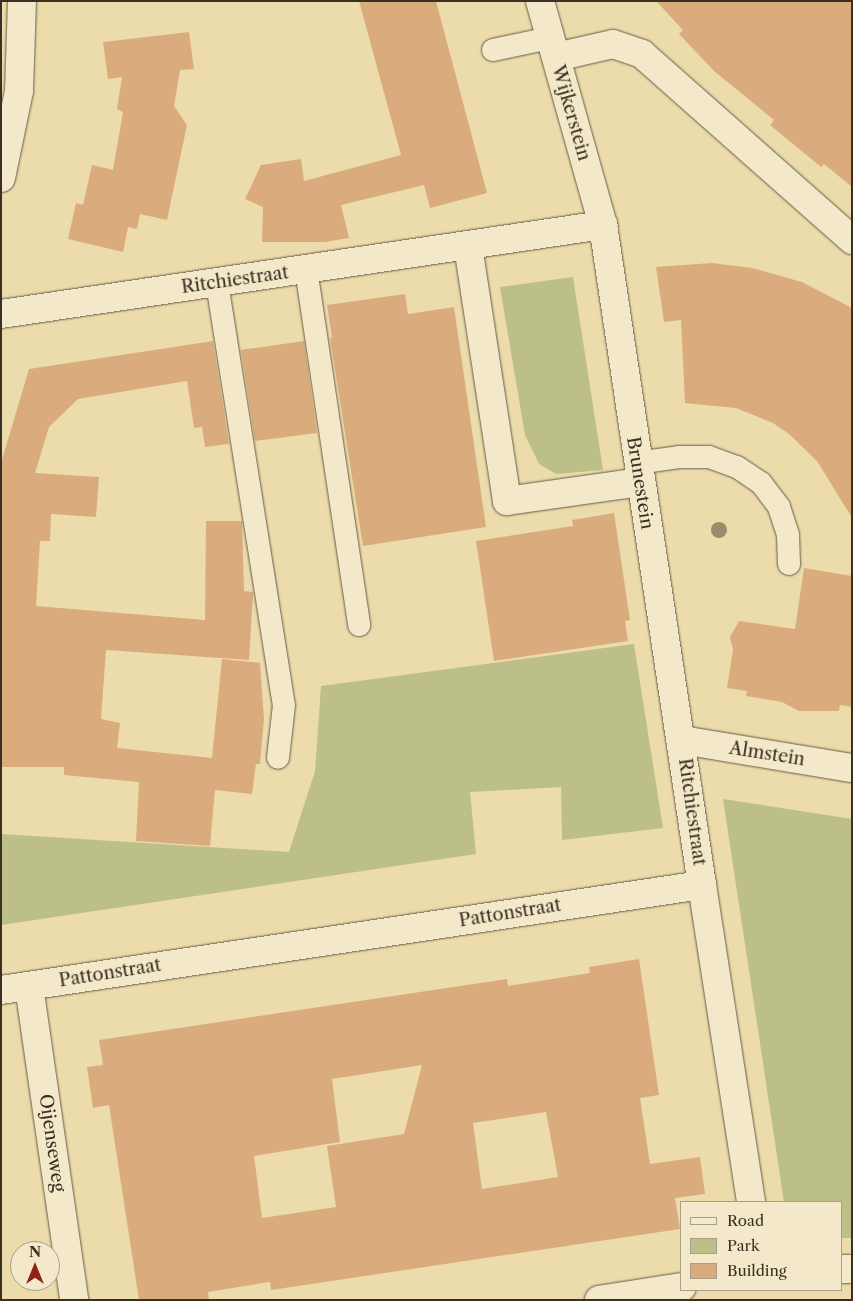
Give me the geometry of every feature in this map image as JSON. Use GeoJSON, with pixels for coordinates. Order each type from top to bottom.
{"type":"FeatureCollection","features":[{"type":"Feature","properties":{"kind":"street"},"geometry":{"type":"LineString","coordinates":[[1,178],[19,91],[22,1]]}},
{"type":"Feature","properties":{"kind":"street","name":"Wijkerstein"},"geometry":{"type":"LineString","coordinates":[[540,1],[603,225]]}},
{"type":"Feature","properties":{"kind":"street"},"geometry":{"type":"LineString","coordinates":[[553,47],[614,44],[642,54],[852,240]]}},
{"type":"Feature","properties":{"kind":"street","name":"Ritchiestraat"},"geometry":{"type":"LineString","coordinates":[[1,314],[603,225]]}},
{"type":"Feature","properties":{"kind":"street","name":"Brunestein"},"geometry":{"type":"LineString","coordinates":[[603,225],[638,473],[682,740]]}},
{"type":"Feature","properties":{"kind":"street"},"geometry":{"type":"LineString","coordinates":[[468,246],[507,501],[638,473]]}},
{"type":"Feature","properties":{"kind":"street","name":"Ritchiestraat"},"geometry":{"type":"LineString","coordinates":[[682,740],[702,885]]}},
{"type":"Feature","properties":{"kind":"street","name":"Almstein"},"geometry":{"type":"LineString","coordinates":[[682,740],[852,768]]}},
{"type":"Feature","properties":{"kind":"street"},"geometry":{"type":"LineString","coordinates":[[702,885],[751,1201]]}},
{"type":"Feature","properties":{"kind":"street","name":"Pattonstraat"},"geometry":{"type":"LineString","coordinates":[[1,990],[702,885]]}},
{"type":"Feature","properties":{"kind":"street","name":"Oijenseweg"},"geometry":{"type":"LineString","coordinates":[[29,986],[74,1300]]}},
{"type":"Feature","properties":{"kind":"street"},"geometry":{"type":"LineString","coordinates":[[599,1300],[680,1287]]}},
{"type":"Feature","properties":{"kind":"lane"},"geometry":{"type":"LineString","coordinates":[[493,50],[553,47]]}},
{"type":"Feature","properties":{"kind":"lane"},"geometry":{"type":"LineString","coordinates":[[306,270],[359,625]]}},
{"type":"Feature","properties":{"kind":"lane"},"geometry":{"type":"LineString","coordinates":[[217,282],[284,706],[278,758]]}},
{"type":"Feature","properties":{"kind":"lane"},"geometry":{"type":"LineString","coordinates":[[638,473],[679,457],[709,457],[737,467],[761,483],[779,507],[788,535],[789,564]]}},
{"type":"Feature","properties":{"kind":"green space"},"geometry":{"type":"Polygon","coordinates":[[[573,277],[603,470],[556,474],[539,464],[525,435],[500,287],[573,277]]]}},
{"type":"Feature","properties":{"kind":"green space"},"geometry":{"type":"Polygon","coordinates":[[[634,644],[663,828],[562,840],[561,787],[470,792],[476,854],[1,925],[1,834],[289,852],[315,771],[321,686],[634,644]]]}},
{"type":"Feature","properties":{"kind":"green space"},"geometry":{"type":"Polygon","coordinates":[[[723,799],[852,819],[852,1238],[843,1238],[843,1201],[784,1201],[723,799]]]}},
{"type":"Feature","properties":{"kind":"building"},"geometry":{"type":"Polygon","coordinates":[[[359,1],[436,1],[487,193],[430,208],[424,185],[341,205],[349,238],[325,242],[262,242],[263,207],[245,199],[261,165],[301,159],[304,181],[401,155],[359,1]]]}},
{"type":"Feature","properties":{"kind":"building"},"geometry":{"type":"Polygon","coordinates":[[[656,1],[852,1],[852,187],[824,164],[821,167],[770,125],[774,120],[714,71],[679,34],[683,30],[656,1]]]}},
{"type":"Feature","properties":{"kind":"building"},"geometry":{"type":"Polygon","coordinates":[[[189,32],[194,69],[180,70],[174,106],[187,125],[167,220],[140,214],[137,229],[128,227],[123,252],[68,239],[76,203],[83,205],[92,165],[113,170],[123,112],[117,109],[122,77],[108,79],[103,42],[189,32]]]}},
{"type":"Feature","properties":{"kind":"building"},"geometry":{"type":"Polygon","coordinates":[[[712,263],[752,268],[802,282],[852,308],[852,518],[817,461],[789,434],[773,423],[736,408],[685,403],[681,320],[664,322],[656,267],[712,263]]]}},
{"type":"Feature","properties":{"kind":"building"},"geometry":{"type":"Polygon","coordinates":[[[405,294],[408,314],[454,307],[486,527],[363,546],[330,338],[332,338],[327,305],[405,294]]]}},
{"type":"Feature","properties":{"kind":"building"},"geometry":{"type":"Polygon","coordinates":[[[213,341],[229,444],[205,447],[202,427],[194,428],[187,381],[78,399],[49,427],[35,473],[99,477],[96,517],[51,514],[50,541],[40,541],[36,606],[205,620],[206,521],[242,521],[244,591],[253,592],[249,660],[106,650],[101,719],[120,723],[117,748],[212,758],[222,659],[260,663],[264,719],[260,764],[256,764],[252,794],[215,790],[210,846],[136,841],[139,782],[64,775],[64,767],[1,767],[1,463],[29,369],[213,341]]]}},
{"type":"Feature","properties":{"kind":"building"},"geometry":{"type":"Polygon","coordinates":[[[304,341],[317,433],[255,441],[241,350],[304,341]]]}},
{"type":"Feature","properties":{"kind":"building"},"geometry":{"type":"Polygon","coordinates":[[[614,513],[630,620],[625,621],[628,641],[494,661],[476,541],[573,526],[572,520],[614,513]]]}},
{"type":"Feature","properties":{"kind":"building"},"geometry":{"type":"Polygon","coordinates":[[[804,568],[852,576],[852,707],[840,705],[839,711],[799,711],[782,702],[746,696],[747,691],[727,688],[733,650],[730,637],[739,621],[795,629],[804,568]]]}},
{"type":"Feature","properties":{"kind":"building"},"geometry":{"type":"Polygon","coordinates":[[[639,959],[659,1095],[640,1098],[650,1164],[700,1157],[705,1194],[675,1198],[680,1229],[271,1290],[270,1282],[208,1292],[209,1300],[139,1300],[109,1105],[93,1108],[87,1067],[103,1065],[99,1040],[507,979],[508,986],[590,973],[589,967],[639,959]],[[422,1065],[332,1079],[340,1142],[254,1156],[262,1218],[336,1207],[327,1146],[404,1134],[422,1065]],[[546,1112],[473,1123],[482,1189],[558,1177],[546,1112]]]}}]}
